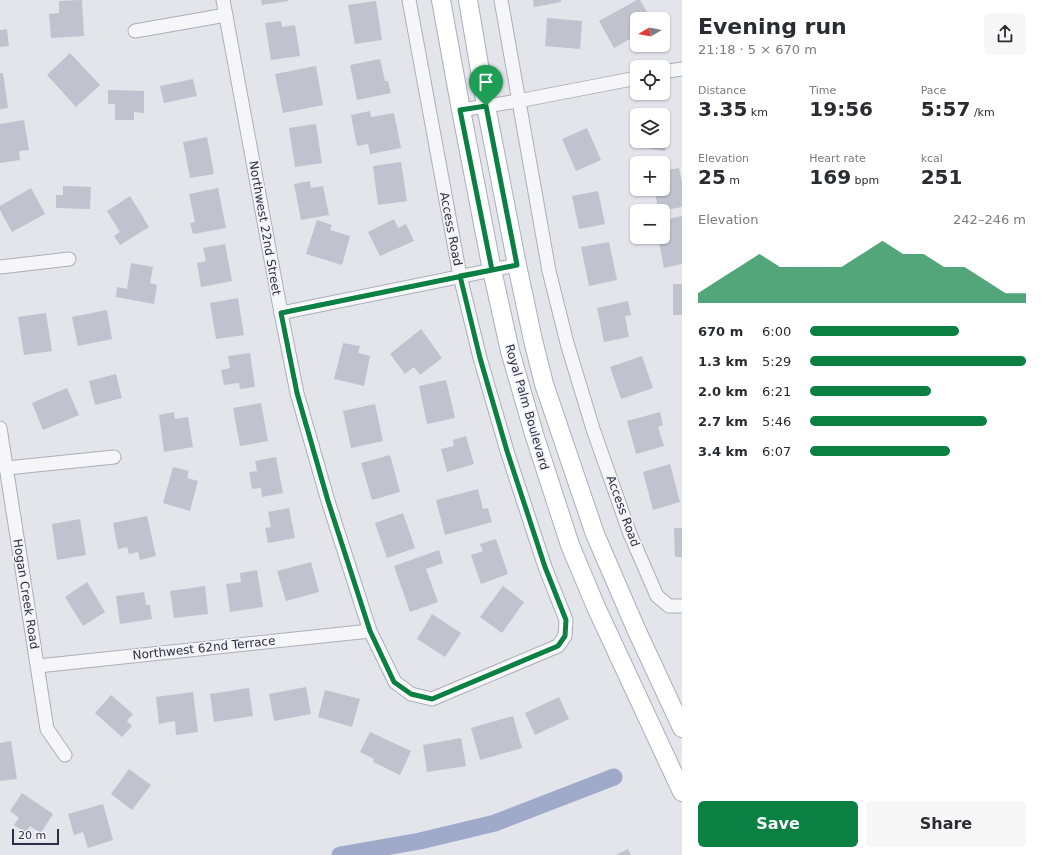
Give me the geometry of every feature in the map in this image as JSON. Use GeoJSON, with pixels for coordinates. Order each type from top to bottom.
{"type":"FeatureCollection","features":[{"type":"Feature","properties":{"kind":"main road","name":"Royal Palm Boulevard"},"geometry":{"type":"LineString","coordinates":[[441,0],[460,110],[492,270],[510,350],[534,434],[570,545],[596,607],[682,792]]}},
{"type":"Feature","properties":{"kind":"main road","name":"Royal Palm Boulevard"},"geometry":{"type":"LineString","coordinates":[[468,0],[486,106],[517,265],[532,340],[544,384],[595,534],[682,728]]}},
{"type":"Feature","properties":{"kind":"street","name":"Northwest 22nd Street"},"geometry":{"type":"LineString","coordinates":[[223,0],[281,313],[299,400],[328,501],[370,631],[394,682],[411,694],[432,699],[558,646],[565,636]]}},
{"type":"Feature","properties":{"kind":"street","name":"Access Road"},"geometry":{"type":"LineString","coordinates":[[409,0],[460,276],[480,358],[507,451],[545,567],[566,620],[565,636]]}},
{"type":"Feature","properties":{"kind":"street","name":"Access Road"},"geometry":{"type":"LineString","coordinates":[[501,0],[549,271],[566,343],[593,429],[630,534],[657,596],[669,606],[681,606]]}},
{"type":"Feature","properties":{"kind":"street"},"geometry":{"type":"LineString","coordinates":[[135,31],[226,15]]}},
{"type":"Feature","properties":{"kind":"street"},"geometry":{"type":"LineString","coordinates":[[670,71],[682,69]]}},
{"type":"Feature","properties":{"kind":"street"},"geometry":{"type":"LineString","coordinates":[[460,110],[518,101],[630,79]]}},
{"type":"Feature","properties":{"kind":"street"},"geometry":{"type":"LineString","coordinates":[[0,267],[68,259]]}},
{"type":"Feature","properties":{"kind":"street"},"geometry":{"type":"LineString","coordinates":[[281,313],[517,265]]}},
{"type":"Feature","properties":{"kind":"street","name":"Hogan Creek Road"},"geometry":{"type":"LineString","coordinates":[[0,428],[48,730],[65,755]]}},
{"type":"Feature","properties":{"kind":"street"},"geometry":{"type":"LineString","coordinates":[[6,468],[114,457]]}},
{"type":"Feature","properties":{"kind":"street","name":"Northwest 62nd Terrace"},"geometry":{"type":"LineString","coordinates":[[38,666],[370,631]]}},
{"type":"Feature","properties":{"kind":"building"},"geometry":{"type":"Polygon","coordinates":[[[82,0],[84,36],[51,38],[49,14],[59,13],[59,1],[82,0]]]}},
{"type":"Feature","properties":{"kind":"building"},"geometry":{"type":"Polygon","coordinates":[[[261,0],[288,0],[288,1],[262,5],[261,0]]]}},
{"type":"Feature","properties":{"kind":"building"},"geometry":{"type":"Polygon","coordinates":[[[533,0],[561,0],[561,2],[534,7],[533,0]]]}},
{"type":"Feature","properties":{"kind":"building"},"geometry":{"type":"Polygon","coordinates":[[[637,0],[640,0],[647,12],[630,12],[630,39],[614,48],[599,21],[637,0]]]}},
{"type":"Feature","properties":{"kind":"building"},"geometry":{"type":"Polygon","coordinates":[[[376,1],[382,40],[355,44],[348,5],[376,1]]]}},
{"type":"Feature","properties":{"kind":"building"},"geometry":{"type":"Polygon","coordinates":[[[547,18],[582,21],[580,49],[545,46],[547,18]]]}},
{"type":"Feature","properties":{"kind":"building"},"geometry":{"type":"Polygon","coordinates":[[[281,21],[282,27],[295,25],[300,56],[271,60],[265,23],[281,21]]]}},
{"type":"Feature","properties":{"kind":"building"},"geometry":{"type":"Polygon","coordinates":[[[7,29],[9,46],[0,47],[0,30],[7,29]]]}},
{"type":"Feature","properties":{"kind":"building"},"geometry":{"type":"Polygon","coordinates":[[[70,53],[100,85],[76,107],[47,75],[70,53]]]}},
{"type":"Feature","properties":{"kind":"building"},"geometry":{"type":"Polygon","coordinates":[[[380,59],[385,81],[388,81],[391,93],[357,100],[350,65],[380,59]]]}},
{"type":"Feature","properties":{"kind":"building"},"geometry":{"type":"Polygon","coordinates":[[[316,66],[323,105],[283,113],[275,74],[316,66]]]}},
{"type":"Feature","properties":{"kind":"building"},"geometry":{"type":"Polygon","coordinates":[[[0,73],[3,73],[8,108],[0,109],[0,73]]]}},
{"type":"Feature","properties":{"kind":"building"},"geometry":{"type":"Polygon","coordinates":[[[193,79],[197,96],[164,103],[160,86],[193,79]]]}},
{"type":"Feature","properties":{"kind":"building"},"geometry":{"type":"Polygon","coordinates":[[[108,90],[144,91],[144,113],[134,112],[134,120],[115,120],[115,104],[108,104],[108,90]]]}},
{"type":"Feature","properties":{"kind":"building"},"geometry":{"type":"Polygon","coordinates":[[[370,111],[371,117],[394,113],[401,148],[370,154],[368,144],[357,146],[351,115],[370,111]]]}},
{"type":"Feature","properties":{"kind":"building"},"geometry":{"type":"Polygon","coordinates":[[[24,120],[29,150],[19,151],[20,160],[0,163],[0,124],[24,120]]]}},
{"type":"Feature","properties":{"kind":"building"},"geometry":{"type":"Polygon","coordinates":[[[316,124],[322,163],[295,167],[289,128],[316,124]]]}},
{"type":"Feature","properties":{"kind":"building"},"geometry":{"type":"Polygon","coordinates":[[[587,128],[601,160],[576,171],[562,139],[587,128]]]}},
{"type":"Feature","properties":{"kind":"building"},"geometry":{"type":"Polygon","coordinates":[[[207,137],[214,174],[190,178],[183,142],[207,137]]]}},
{"type":"Feature","properties":{"kind":"building"},"geometry":{"type":"Polygon","coordinates":[[[644,148],[665,148],[665,151],[644,148]]]}},
{"type":"Feature","properties":{"kind":"building"},"geometry":{"type":"Polygon","coordinates":[[[401,162],[407,201],[378,205],[373,166],[401,162]]]}},
{"type":"Feature","properties":{"kind":"building"},"geometry":{"type":"Polygon","coordinates":[[[679,168],[682,182],[682,207],[670,209],[670,204],[657,204],[656,196],[670,196],[670,170],[679,168]]]}},
{"type":"Feature","properties":{"kind":"building"},"geometry":{"type":"Polygon","coordinates":[[[310,181],[311,188],[323,186],[329,215],[301,220],[294,184],[310,181]]]}},
{"type":"Feature","properties":{"kind":"building"},"geometry":{"type":"Polygon","coordinates":[[[63,186],[91,187],[90,209],[56,208],[56,195],[63,195],[63,186]]]}},
{"type":"Feature","properties":{"kind":"building"},"geometry":{"type":"Polygon","coordinates":[[[31,188],[45,214],[12,232],[0,210],[0,206],[31,188]]]}},
{"type":"Feature","properties":{"kind":"building"},"geometry":{"type":"Polygon","coordinates":[[[218,188],[226,228],[193,234],[190,223],[195,222],[189,194],[218,188]]]}},
{"type":"Feature","properties":{"kind":"building"},"geometry":{"type":"Polygon","coordinates":[[[598,191],[605,224],[579,229],[572,196],[598,191]]]}},
{"type":"Feature","properties":{"kind":"building"},"geometry":{"type":"Polygon","coordinates":[[[130,196],[149,227],[120,245],[114,236],[120,232],[107,211],[130,196]]]}},
{"type":"Feature","properties":{"kind":"building"},"geometry":{"type":"Polygon","coordinates":[[[682,216],[682,264],[664,268],[659,244],[670,244],[670,219],[682,216]]]}},
{"type":"Feature","properties":{"kind":"building"},"geometry":{"type":"Polygon","coordinates":[[[394,219],[398,228],[406,224],[414,241],[380,256],[368,232],[394,219]]]}},
{"type":"Feature","properties":{"kind":"building"},"geometry":{"type":"Polygon","coordinates":[[[317,220],[332,225],[330,230],[350,236],[342,265],[306,254],[317,220]]]}},
{"type":"Feature","properties":{"kind":"building"},"geometry":{"type":"Polygon","coordinates":[[[609,242],[617,280],[589,286],[581,247],[609,242]]]}},
{"type":"Feature","properties":{"kind":"building"},"geometry":{"type":"Polygon","coordinates":[[[225,244],[232,281],[201,287],[197,263],[206,261],[203,248],[225,244]]]}},
{"type":"Feature","properties":{"kind":"building"},"geometry":{"type":"Polygon","coordinates":[[[131,263],[153,267],[150,283],[157,285],[154,304],[116,297],[117,287],[127,289],[131,263]]]}},
{"type":"Feature","properties":{"kind":"building"},"geometry":{"type":"Polygon","coordinates":[[[673,284],[682,284],[682,315],[673,315],[673,284]]]}},
{"type":"Feature","properties":{"kind":"building"},"geometry":{"type":"Polygon","coordinates":[[[238,298],[244,335],[216,339],[210,303],[238,298]]]}},
{"type":"Feature","properties":{"kind":"building"},"geometry":{"type":"Polygon","coordinates":[[[628,301],[631,315],[625,316],[629,337],[604,342],[597,308],[628,301]]]}},
{"type":"Feature","properties":{"kind":"building"},"geometry":{"type":"Polygon","coordinates":[[[107,310],[112,339],[78,346],[72,317],[107,310]]]}},
{"type":"Feature","properties":{"kind":"building"},"geometry":{"type":"Polygon","coordinates":[[[46,313],[52,351],[24,355],[18,317],[46,313]]]}},
{"type":"Feature","properties":{"kind":"building"},"geometry":{"type":"Polygon","coordinates":[[[421,329],[442,358],[420,375],[414,367],[405,374],[390,354],[421,329]]]}},
{"type":"Feature","properties":{"kind":"building"},"geometry":{"type":"Polygon","coordinates":[[[343,343],[360,346],[358,353],[370,356],[364,386],[334,379],[343,343]]]}},
{"type":"Feature","properties":{"kind":"building"},"geometry":{"type":"Polygon","coordinates":[[[250,353],[255,387],[240,389],[239,383],[224,385],[221,370],[230,368],[228,356],[250,353]]]}},
{"type":"Feature","properties":{"kind":"building"},"geometry":{"type":"Polygon","coordinates":[[[642,356],[653,388],[621,399],[610,367],[642,356]]]}},
{"type":"Feature","properties":{"kind":"building"},"geometry":{"type":"Polygon","coordinates":[[[116,374],[122,398],[95,405],[89,381],[116,374]]]}},
{"type":"Feature","properties":{"kind":"building"},"geometry":{"type":"Polygon","coordinates":[[[446,380],[455,418],[427,424],[419,386],[446,380]]]}},
{"type":"Feature","properties":{"kind":"building"},"geometry":{"type":"Polygon","coordinates":[[[67,388],[79,415],[43,430],[32,403],[67,388]]]}},
{"type":"Feature","properties":{"kind":"building"},"geometry":{"type":"Polygon","coordinates":[[[261,403],[268,441],[240,446],[233,408],[261,403]]]}},
{"type":"Feature","properties":{"kind":"building"},"geometry":{"type":"Polygon","coordinates":[[[375,404],[383,441],[351,448],[343,411],[375,404]]]}},
{"type":"Feature","properties":{"kind":"building"},"geometry":{"type":"Polygon","coordinates":[[[174,412],[175,419],[188,417],[193,447],[164,452],[159,415],[174,412]]]}},
{"type":"Feature","properties":{"kind":"building"},"geometry":{"type":"Polygon","coordinates":[[[660,412],[663,425],[658,427],[664,446],[636,454],[627,421],[660,412]]]}},
{"type":"Feature","properties":{"kind":"building"},"geometry":{"type":"Polygon","coordinates":[[[466,436],[474,464],[447,472],[441,449],[454,446],[453,440],[466,436]]]}},
{"type":"Feature","properties":{"kind":"building"},"geometry":{"type":"Polygon","coordinates":[[[390,455],[400,492],[372,500],[361,463],[390,455]]]}},
{"type":"Feature","properties":{"kind":"building"},"geometry":{"type":"Polygon","coordinates":[[[276,457],[283,493],[262,497],[261,488],[252,489],[249,472],[257,471],[255,461],[276,457]]]}},
{"type":"Feature","properties":{"kind":"building"},"geometry":{"type":"Polygon","coordinates":[[[670,464],[680,502],[653,510],[643,472],[670,464]]]}},
{"type":"Feature","properties":{"kind":"building"},"geometry":{"type":"Polygon","coordinates":[[[173,467],[189,471],[187,478],[198,481],[190,511],[163,503],[173,467]]]}},
{"type":"Feature","properties":{"kind":"building"},"geometry":{"type":"Polygon","coordinates":[[[478,489],[483,509],[488,508],[492,522],[445,535],[436,500],[478,489]]]}},
{"type":"Feature","properties":{"kind":"building"},"geometry":{"type":"Polygon","coordinates":[[[289,508],[295,538],[268,543],[265,528],[271,527],[268,512],[289,508]]]}},
{"type":"Feature","properties":{"kind":"building"},"geometry":{"type":"Polygon","coordinates":[[[403,513],[415,548],[387,558],[375,523],[403,513]]]}},
{"type":"Feature","properties":{"kind":"building"},"geometry":{"type":"Polygon","coordinates":[[[147,516],[156,556],[140,560],[138,552],[129,554],[127,547],[118,549],[113,523],[147,516]]]}},
{"type":"Feature","properties":{"kind":"building"},"geometry":{"type":"Polygon","coordinates":[[[80,519],[86,555],[57,560],[52,524],[80,519]]]}},
{"type":"Feature","properties":{"kind":"building"},"geometry":{"type":"Polygon","coordinates":[[[674,528],[682,528],[682,557],[675,557],[674,528]]]}},
{"type":"Feature","properties":{"kind":"building"},"geometry":{"type":"Polygon","coordinates":[[[496,539],[508,574],[481,584],[471,555],[483,551],[480,544],[496,539]]]}},
{"type":"Feature","properties":{"kind":"building"},"geometry":{"type":"Polygon","coordinates":[[[439,550],[443,563],[426,569],[438,602],[410,612],[394,566],[439,550]]]}},
{"type":"Feature","properties":{"kind":"building"},"geometry":{"type":"Polygon","coordinates":[[[311,562],[319,592],[286,601],[277,571],[311,562]]]}},
{"type":"Feature","properties":{"kind":"building"},"geometry":{"type":"Polygon","coordinates":[[[257,570],[263,607],[230,612],[226,584],[241,582],[240,573],[257,570]]]}},
{"type":"Feature","properties":{"kind":"building"},"geometry":{"type":"Polygon","coordinates":[[[87,582],[105,612],[83,626],[65,597],[87,582]]]}},
{"type":"Feature","properties":{"kind":"building"},"geometry":{"type":"Polygon","coordinates":[[[205,586],[208,614],[174,618],[170,591],[205,586]]]}},
{"type":"Feature","properties":{"kind":"building"},"geometry":{"type":"Polygon","coordinates":[[[503,586],[524,602],[502,633],[480,617],[503,586]]]}},
{"type":"Feature","properties":{"kind":"building"},"geometry":{"type":"Polygon","coordinates":[[[144,592],[146,605],[150,605],[152,619],[120,624],[116,596],[144,592]]]}},
{"type":"Feature","properties":{"kind":"building"},"geometry":{"type":"Polygon","coordinates":[[[432,614],[461,633],[445,657],[417,639],[432,614]]]}},
{"type":"Feature","properties":{"kind":"building"},"geometry":{"type":"Polygon","coordinates":[[[306,687],[311,714],[274,721],[269,694],[306,687]]]}},
{"type":"Feature","properties":{"kind":"building"},"geometry":{"type":"Polygon","coordinates":[[[249,688],[253,716],[214,722],[210,694],[249,688]]]}},
{"type":"Feature","properties":{"kind":"building"},"geometry":{"type":"Polygon","coordinates":[[[325,690],[360,699],[352,727],[318,717],[325,690]]]}},
{"type":"Feature","properties":{"kind":"building"},"geometry":{"type":"Polygon","coordinates":[[[193,692],[198,732],[176,735],[175,721],[159,724],[156,697],[193,692]]]}},
{"type":"Feature","properties":{"kind":"building"},"geometry":{"type":"Polygon","coordinates":[[[111,695],[133,714],[127,721],[132,726],[122,737],[95,713],[111,695]]]}},
{"type":"Feature","properties":{"kind":"building"},"geometry":{"type":"Polygon","coordinates":[[[559,697],[569,719],[535,735],[525,713],[559,697]]]}},
{"type":"Feature","properties":{"kind":"building"},"geometry":{"type":"Polygon","coordinates":[[[513,716],[522,748],[480,760],[471,728],[513,716]]]}},
{"type":"Feature","properties":{"kind":"building"},"geometry":{"type":"Polygon","coordinates":[[[370,732],[411,751],[400,775],[373,762],[374,759],[360,752],[370,732]]]}},
{"type":"Feature","properties":{"kind":"building"},"geometry":{"type":"Polygon","coordinates":[[[461,738],[466,766],[427,772],[423,745],[461,738]]]}},
{"type":"Feature","properties":{"kind":"building"},"geometry":{"type":"Polygon","coordinates":[[[11,741],[17,779],[0,781],[0,743],[11,741]]]}},
{"type":"Feature","properties":{"kind":"building"},"geometry":{"type":"Polygon","coordinates":[[[129,769],[151,785],[132,810],[111,794],[129,769]]]}},
{"type":"Feature","properties":{"kind":"building"},"geometry":{"type":"Polygon","coordinates":[[[22,793],[53,814],[41,833],[30,826],[26,833],[14,825],[19,818],[10,811],[22,793]]]}},
{"type":"Feature","properties":{"kind":"building"},"geometry":{"type":"Polygon","coordinates":[[[103,804],[113,840],[88,848],[83,832],[74,835],[68,814],[103,804]]]}},
{"type":"Feature","properties":{"kind":"building"},"geometry":{"type":"Polygon","coordinates":[[[628,849],[631,855],[616,855],[628,849]]]}},
{"type":"Feature","properties":{"kind":"waterway"},"geometry":{"type":"LineString","coordinates":[[340,855],[420,841],[495,823],[614,777]]}},
{"type":"Feature","properties":{"kind":"route"},"geometry":{"type":"LineString","coordinates":[[486,106],[460,110],[492,270],[460,276],[480,358],[507,451],[545,567],[566,620],[565,636],[558,646],[432,699],[411,694],[394,682],[370,631],[328,501],[297,393],[281,313],[460,276],[517,265],[486,106]]}}]}
